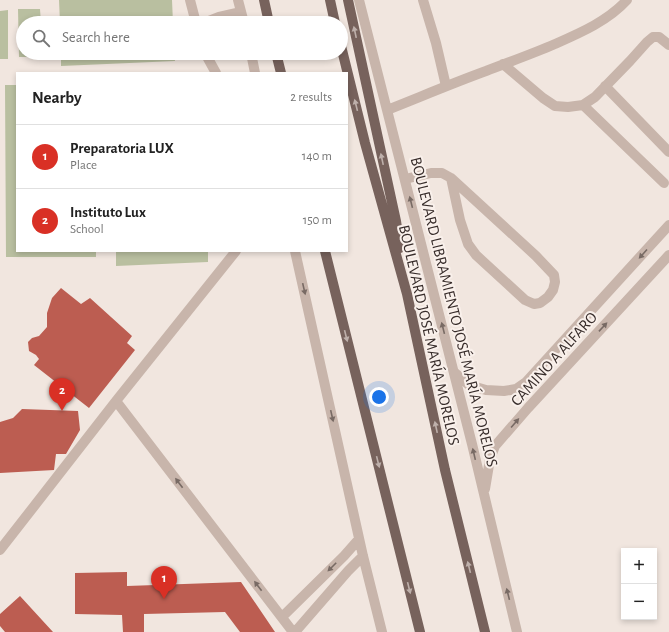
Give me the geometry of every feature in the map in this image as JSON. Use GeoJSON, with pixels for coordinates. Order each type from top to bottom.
{"type":"FeatureCollection","features":[{"type":"Feature","properties":{"kind":"main road"},"geometry":{"type":"LineString","coordinates":[[264,0],[267,16]]}},
{"type":"Feature","properties":{"kind":"main road"},"geometry":{"type":"LineString","coordinates":[[330,0],[333,16]]}},
{"type":"Feature","properties":{"kind":"main road"},"geometry":{"type":"LineString","coordinates":[[348,0],[396,220],[407,294]]}},
{"type":"Feature","properties":{"kind":"main road"},"geometry":{"type":"LineString","coordinates":[[278,60],[281,72]]}},
{"type":"Feature","properties":{"kind":"main road","name":"BOULEVARD JOSÉ MARÍA MORELOS"},"geometry":{"type":"LineString","coordinates":[[344,60],[347,72]]}},
{"type":"Feature","properties":{"kind":"main road","name":"BOULEVARD JOSÉ MARÍA MORELOS"},"geometry":{"type":"LineString","coordinates":[[348,74],[365,143],[407,294],[445,470],[485,632]]}},
{"type":"Feature","properties":{"kind":"main road"},"geometry":{"type":"LineString","coordinates":[[317,252],[336,298]]}},
{"type":"Feature","properties":{"kind":"main road"},"geometry":{"type":"LineString","coordinates":[[325,252],[420,632]]}},
{"type":"Feature","properties":{"kind":"street"},"geometry":{"type":"LineString","coordinates":[[190,0],[194,16]]}},
{"type":"Feature","properties":{"kind":"street"},"geometry":{"type":"LineString","coordinates":[[238,0],[242,16]]}},
{"type":"Feature","properties":{"kind":"street","name":"BOULEVARD LIBRAMIENTO JOSÉ MARÍA MORELOS"},"geometry":{"type":"LineString","coordinates":[[359,0],[454,372],[517,632]]}},
{"type":"Feature","properties":{"kind":"street"},"geometry":{"type":"LineString","coordinates":[[422,0],[436,43],[446,86]]}},
{"type":"Feature","properties":{"kind":"street"},"geometry":{"type":"LineString","coordinates":[[387,110],[571,37],[596,25],[627,0]]}},
{"type":"Feature","properties":{"kind":"street"},"geometry":{"type":"LineString","coordinates":[[224,16],[241,12]]}},
{"type":"Feature","properties":{"kind":"street"},"geometry":{"type":"LineString","coordinates":[[503,64],[543,98],[555,106],[568,107],[583,105],[594,97],[647,42],[653,38],[659,37],[669,45]]}},
{"type":"Feature","properties":{"kind":"street"},"geometry":{"type":"LineString","coordinates":[[209,60],[215,72]]}},
{"type":"Feature","properties":{"kind":"street"},"geometry":{"type":"LineString","coordinates":[[252,60],[255,72]]}},
{"type":"Feature","properties":{"kind":"street"},"geometry":{"type":"LineString","coordinates":[[605,86],[669,152]]}},
{"type":"Feature","properties":{"kind":"street"},"geometry":{"type":"LineString","coordinates":[[583,105],[664,183]]}},
{"type":"Feature","properties":{"kind":"street"},"geometry":{"type":"LineString","coordinates":[[405,179],[431,173],[442,173],[451,178],[536,256],[554,275],[555,282],[553,290],[548,297],[534,304],[525,300],[476,255],[468,244],[460,220],[451,178]]}},
{"type":"Feature","properties":{"kind":"street","name":"CAMINO A ALFARO"},"geometry":{"type":"LineString","coordinates":[[454,372],[469,385],[486,390],[516,389],[526,382],[669,225]]}},
{"type":"Feature","properties":{"kind":"street"},"geometry":{"type":"LineString","coordinates":[[0,550],[116,401],[235,252]]}},
{"type":"Feature","properties":{"kind":"street"},"geometry":{"type":"LineString","coordinates":[[295,252],[359,539],[382,632]]}},
{"type":"Feature","properties":{"kind":"street","name":"CAMINO A ALFARO"},"geometry":{"type":"LineString","coordinates":[[484,495],[490,459],[495,446],[669,255]]}},
{"type":"Feature","properties":{"kind":"street"},"geometry":{"type":"LineString","coordinates":[[116,401],[294,632],[363,556]]}},
{"type":"Feature","properties":{"kind":"street"},"geometry":{"type":"LineString","coordinates":[[282,617],[344,556],[359,539]]}},
{"type":"Feature","properties":{"kind":"green space"},"geometry":{"type":"Polygon","coordinates":[[[59,0],[172,0],[173,16],[60,16],[59,0]]]}},
{"type":"Feature","properties":{"kind":"green space"},"geometry":{"type":"Polygon","coordinates":[[[18,9],[40,9],[40,16],[18,16],[18,9]]]}},
{"type":"Feature","properties":{"kind":"green space"},"geometry":{"type":"Polygon","coordinates":[[[8,10],[8,59],[0,59],[0,11],[8,10]]]}},
{"type":"Feature","properties":{"kind":"green space"},"geometry":{"type":"Polygon","coordinates":[[[61,60],[175,61],[61,66],[61,60]]]}},
{"type":"Feature","properties":{"kind":"green space"},"geometry":{"type":"Polygon","coordinates":[[[5,85],[16,85],[16,252],[96,252],[96,257],[6,257],[5,85]]]}},
{"type":"Feature","properties":{"kind":"green space"},"geometry":{"type":"Polygon","coordinates":[[[116,252],[208,252],[208,262],[116,266],[116,252]]]}},
{"type":"Feature","properties":{"kind":"building"},"geometry":{"type":"Polygon","coordinates":[[[61,288],[81,304],[90,298],[132,336],[127,343],[135,350],[89,408],[34,365],[39,359],[36,355],[29,351],[28,342],[32,338],[39,336],[47,327],[47,313],[52,298],[61,288]]]}},
{"type":"Feature","properties":{"kind":"building"},"geometry":{"type":"Polygon","coordinates":[[[22,409],[78,411],[80,430],[66,454],[56,454],[54,470],[0,473],[0,422],[13,418],[22,409]]]}},
{"type":"Feature","properties":{"kind":"building"},"geometry":{"type":"Polygon","coordinates":[[[127,572],[127,586],[241,582],[275,632],[240,632],[225,612],[144,614],[144,632],[123,632],[122,615],[75,614],[75,573],[127,572]]]}},
{"type":"Feature","properties":{"kind":"building"},"geometry":{"type":"Polygon","coordinates":[[[20,596],[53,632],[5,632],[0,626],[0,614],[20,596]]]}},
{"type":"Feature","properties":{"kind":"place","name":"Instituto Lux"},"geometry":{"type":"Point","coordinates":[62,411]}},
{"type":"Feature","properties":{"kind":"place","name":"Preparatoria LUX"},"geometry":{"type":"Point","coordinates":[164,599]}}]}
